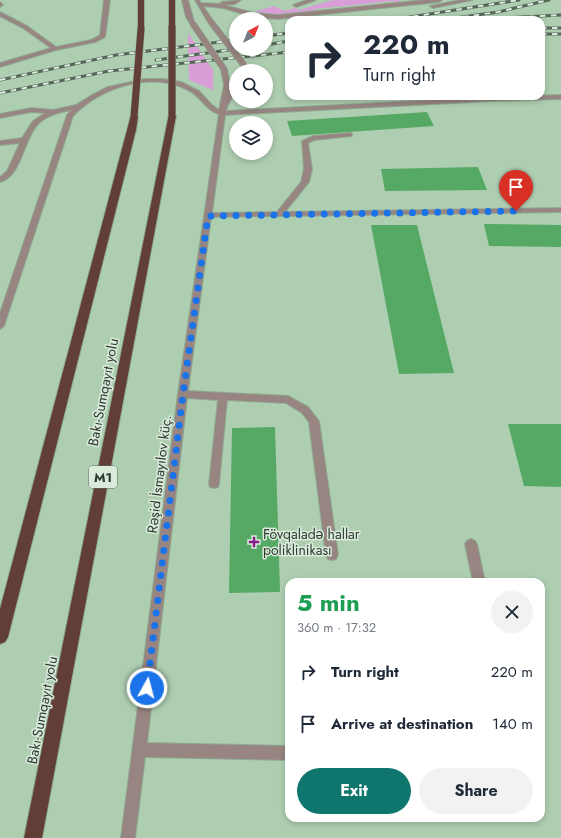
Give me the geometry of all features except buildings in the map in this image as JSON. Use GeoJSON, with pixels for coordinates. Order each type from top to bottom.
{"type":"FeatureCollection","features":[{"type":"Feature","properties":{"kind":"highway","name":"Bakı-Sumqayıt yolu"},"geometry":{"type":"LineString","coordinates":[[33,838],[172,116],[172,0]]}},
{"type":"Feature","properties":{"kind":"highway"},"geometry":{"type":"LineString","coordinates":[[0,637],[132,130],[141,29],[141,1]]}},
{"type":"Feature","properties":{"kind":"street"},"geometry":{"type":"LineString","coordinates":[[0,65],[55,49],[93,41],[103,36],[107,0]]}},
{"type":"Feature","properties":{"kind":"street"},"geometry":{"type":"LineString","coordinates":[[185,0],[189,17],[193,24],[224,68],[227,84],[226,101]]}},
{"type":"Feature","properties":{"kind":"street"},"geometry":{"type":"LineString","coordinates":[[242,64],[198,2],[217,1],[228,4],[238,0],[246,12]]}},
{"type":"Feature","properties":{"kind":"street"},"geometry":{"type":"LineString","coordinates":[[296,5],[313,0]]}},
{"type":"Feature","properties":{"kind":"street"},"geometry":{"type":"LineString","coordinates":[[403,0],[408,4]]}},
{"type":"Feature","properties":{"kind":"street"},"geometry":{"type":"LineString","coordinates":[[300,16],[439,0]]}},
{"type":"Feature","properties":{"kind":"street"},"geometry":{"type":"LineString","coordinates":[[342,16],[383,12],[466,0]]}},
{"type":"Feature","properties":{"kind":"street"},"geometry":{"type":"LineString","coordinates":[[217,1],[225,11]]}},
{"type":"Feature","properties":{"kind":"street"},"geometry":{"type":"LineString","coordinates":[[217,1],[241,12]]}},
{"type":"Feature","properties":{"kind":"street"},"geometry":{"type":"LineString","coordinates":[[203,11],[213,10],[230,12]]}},
{"type":"Feature","properties":{"kind":"street"},"geometry":{"type":"LineString","coordinates":[[0,14],[25,27],[55,49]]}},
{"type":"Feature","properties":{"kind":"street"},"geometry":{"type":"LineString","coordinates":[[273,17],[285,17]]}},
{"type":"Feature","properties":{"kind":"street"},"geometry":{"type":"LineString","coordinates":[[273,22],[285,21]]}},
{"type":"Feature","properties":{"kind":"street"},"geometry":{"type":"LineString","coordinates":[[0,326],[70,115],[76,107],[87,100],[120,86],[137,82],[169,81],[193,89],[200,95],[210,109],[222,113],[442,100]]}},
{"type":"Feature","properties":{"kind":"street"},"geometry":{"type":"LineString","coordinates":[[226,101],[229,96]]}},
{"type":"Feature","properties":{"kind":"street"},"geometry":{"type":"LineString","coordinates":[[545,97],[561,97]]}},
{"type":"Feature","properties":{"kind":"street","name":"Rəşid İsmayılov küç."},"geometry":{"type":"LineString","coordinates":[[128,838],[183,394],[222,113],[226,101]]}},
{"type":"Feature","properties":{"kind":"street"},"geometry":{"type":"LineString","coordinates":[[0,116],[17,111],[31,110],[52,112],[76,107]]}},
{"type":"Feature","properties":{"kind":"street"},"geometry":{"type":"LineString","coordinates":[[0,180],[10,174],[24,140],[34,124],[52,112]]}},
{"type":"Feature","properties":{"kind":"street"},"geometry":{"type":"LineString","coordinates":[[278,215],[305,182],[308,169],[304,142],[313,138],[350,135]]}},
{"type":"Feature","properties":{"kind":"street"},"geometry":{"type":"LineString","coordinates":[[0,143],[24,140]]}},
{"type":"Feature","properties":{"kind":"street"},"geometry":{"type":"LineString","coordinates":[[208,216],[561,210]]}},
{"type":"Feature","properties":{"kind":"street"},"geometry":{"type":"LineString","coordinates":[[183,394],[288,400],[304,410],[314,421],[332,555]]}},
{"type":"Feature","properties":{"kind":"street"},"geometry":{"type":"LineString","coordinates":[[214,484],[223,396]]}},
{"type":"Feature","properties":{"kind":"street"},"geometry":{"type":"LineString","coordinates":[[471,544],[478,578]]}},
{"type":"Feature","properties":{"kind":"street"},"geometry":{"type":"LineString","coordinates":[[139,750],[285,753]]}},
{"type":"Feature","properties":{"kind":"shaded area"},"geometry":{"type":"Polygon","coordinates":[[[333,0],[400,1],[396,3],[393,1],[314,9],[316,12],[273,16],[273,12],[254,12],[274,6],[284,11],[295,8],[299,10],[333,0]]]}},
{"type":"Feature","properties":{"kind":"shaded area"},"geometry":{"type":"Polygon","coordinates":[[[188,33],[213,70],[213,90],[189,80],[188,33]]]}},
{"type":"Feature","properties":{"kind":"railway"},"geometry":{"type":"LineString","coordinates":[[417,16],[519,0]]}},
{"type":"Feature","properties":{"kind":"railway"},"geometry":{"type":"LineString","coordinates":[[470,16],[498,12],[549,0]]}},
{"type":"Feature","properties":{"kind":"railway"},"geometry":{"type":"LineString","coordinates":[[542,16],[561,15]]}},
{"type":"Feature","properties":{"kind":"railway"},"geometry":{"type":"LineString","coordinates":[[545,28],[561,28]]}},
{"type":"Feature","properties":{"kind":"railway"},"geometry":{"type":"LineString","coordinates":[[273,35],[285,34]]}},
{"type":"Feature","properties":{"kind":"railway"},"geometry":{"type":"LineString","coordinates":[[545,34],[561,34]]}},
{"type":"Feature","properties":{"kind":"railway"},"geometry":{"type":"LineString","coordinates":[[0,80],[116,55],[229,41]]}},
{"type":"Feature","properties":{"kind":"railway"},"geometry":{"type":"LineString","coordinates":[[273,44],[285,42]]}},
{"type":"Feature","properties":{"kind":"railway"},"geometry":{"type":"LineString","coordinates":[[156,60],[229,50]]}},
{"type":"Feature","properties":{"kind":"railway"},"geometry":{"type":"LineString","coordinates":[[0,93],[109,71],[285,52]]}},
{"type":"Feature","properties":{"kind":"place","name":"Fövqaladə hallar poliklinikası"},"geometry":{"type":"Point","coordinates":[254,542]}},
{"type":"Feature","properties":{"kind":"route"},"geometry":{"type":"LineString","coordinates":[[147,688],[183,394],[208,216],[516,211]]}}]}
